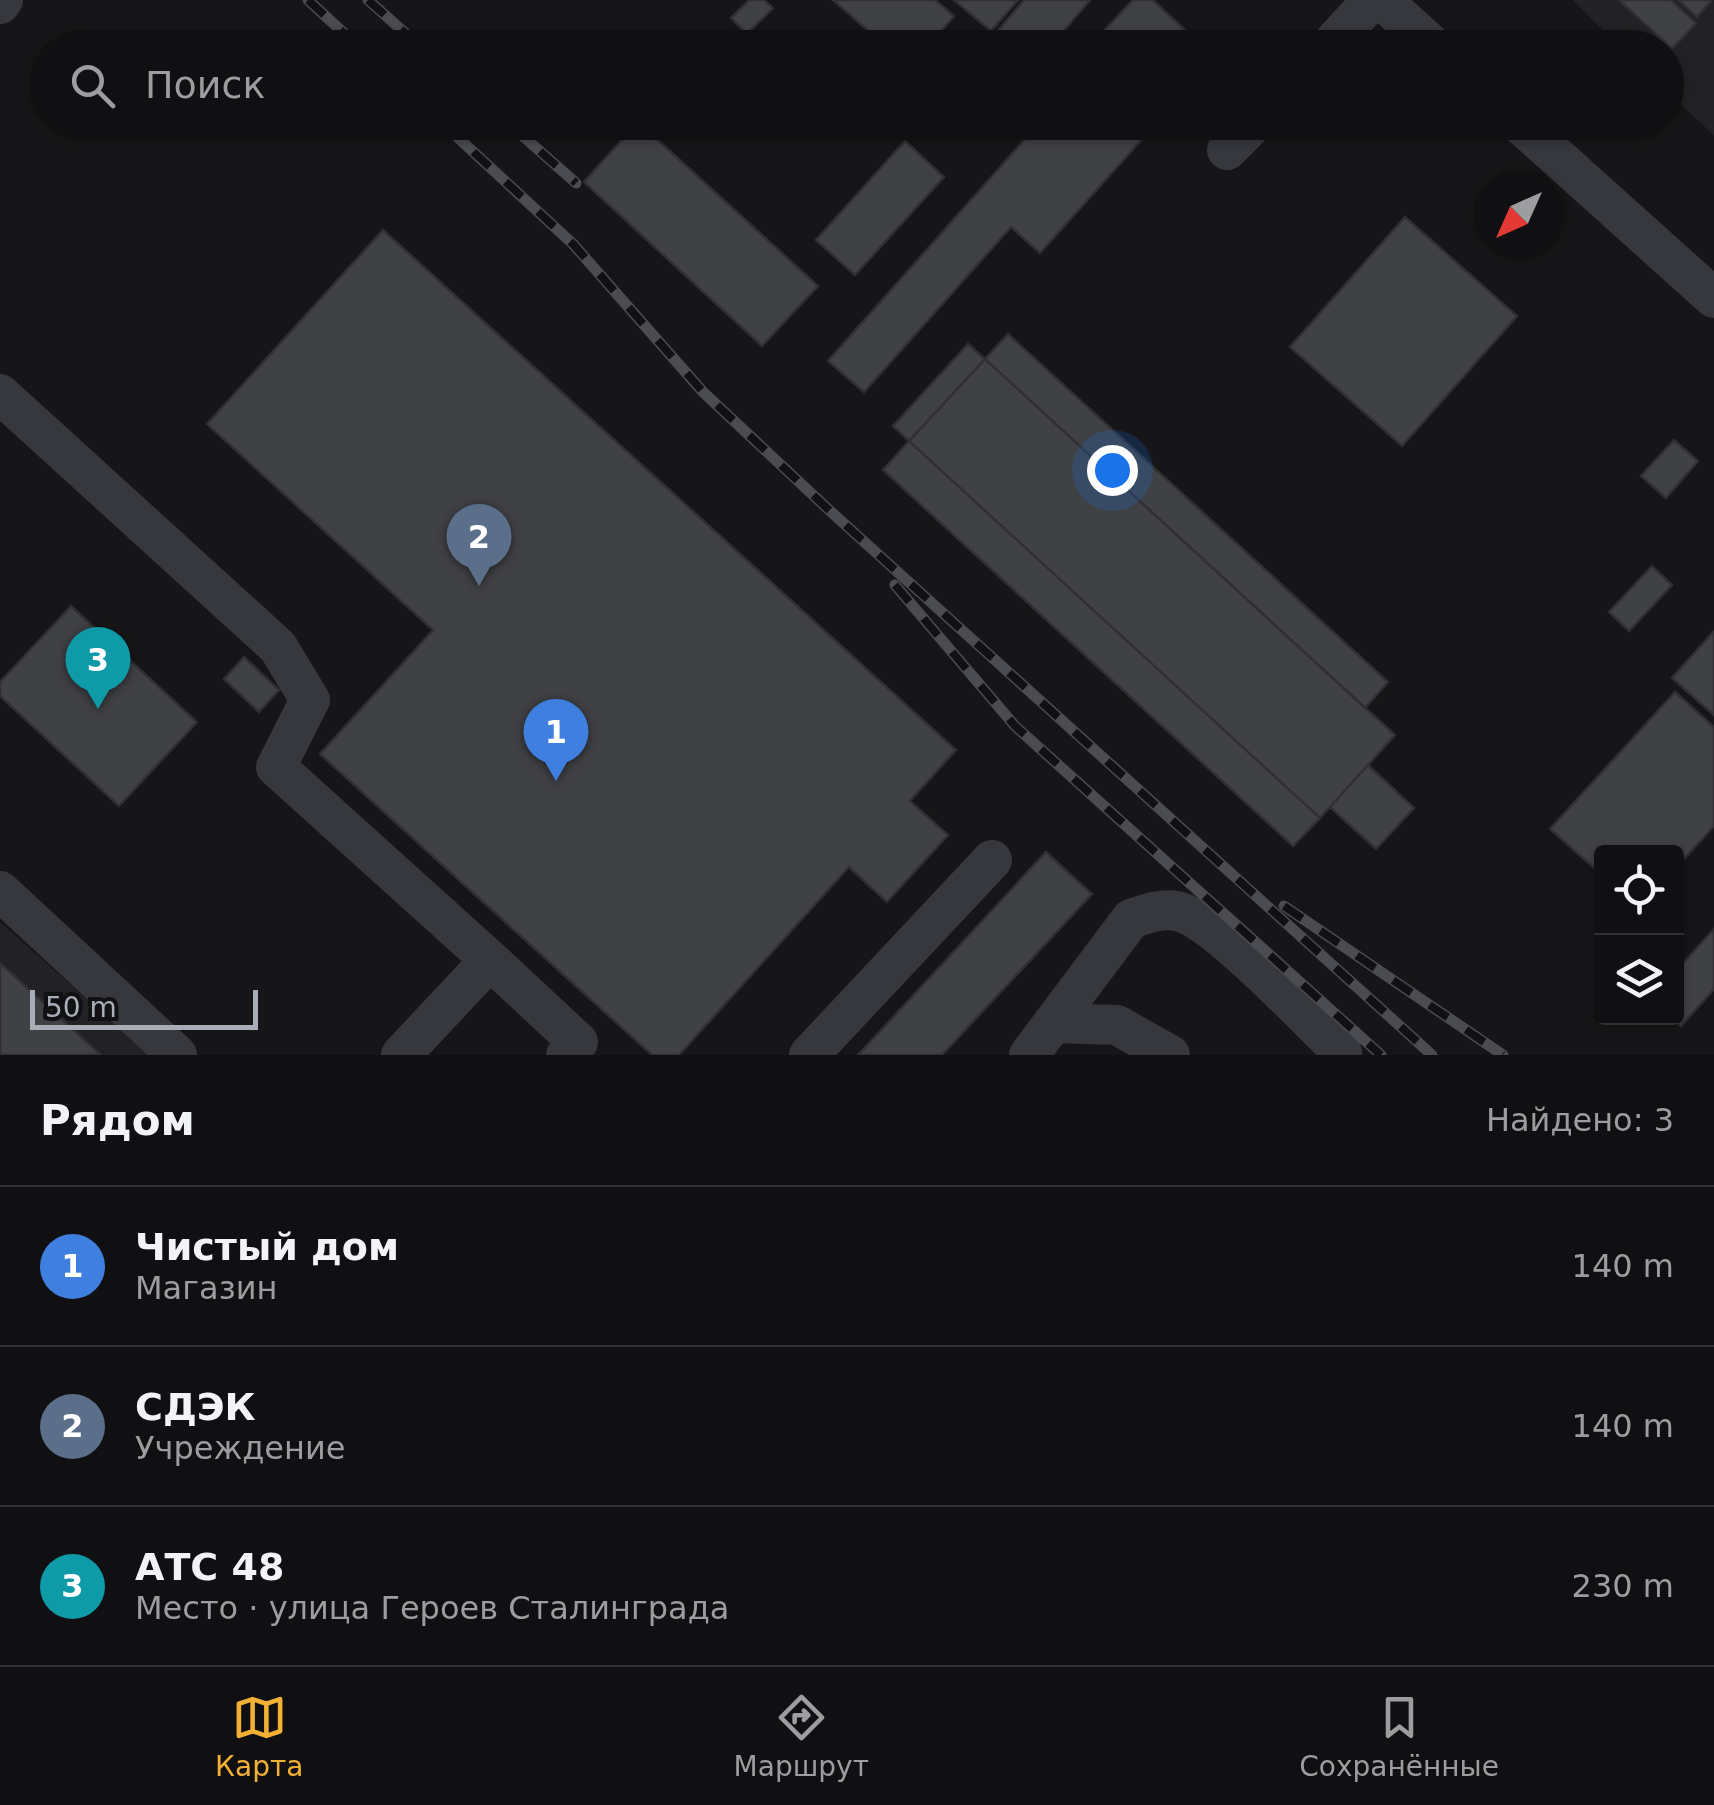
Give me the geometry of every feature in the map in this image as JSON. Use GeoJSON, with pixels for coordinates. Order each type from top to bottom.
{"type":"FeatureCollection","features":[{"type":"Feature","properties":{"kind":"street"},"geometry":{"type":"LineString","coordinates":[[1344,30],[1372,0]]}},
{"type":"Feature","properties":{"kind":"street"},"geometry":{"type":"LineString","coordinates":[[1382,0],[1415,30]]}},
{"type":"Feature","properties":{"kind":"street"},"geometry":{"type":"LineString","coordinates":[[1538,140],[1714,298]]}},
{"type":"Feature","properties":{"kind":"street"},"geometry":{"type":"LineString","coordinates":[[0,394],[278,646],[310,700],[276,767],[578,1042],[566,1055]]}},
{"type":"Feature","properties":{"kind":"street"},"geometry":{"type":"LineString","coordinates":[[809,1055],[992,860]]}},
{"type":"Feature","properties":{"kind":"street"},"geometry":{"type":"LineString","coordinates":[[0,891],[177,1055]]}},
{"type":"Feature","properties":{"kind":"street"},"geometry":{"type":"LineString","coordinates":[[1028,1055],[1131,919],[1157,910],[1180,912],[1217,935],[1342,1052],[1340,1055]]}},
{"type":"Feature","properties":{"kind":"street"},"geometry":{"type":"LineString","coordinates":[[401,1055],[490,960]]}},
{"type":"Feature","properties":{"kind":"street"},"geometry":{"type":"LineString","coordinates":[[1052,1023],[1117,1026],[1170,1055]]}},
{"type":"Feature","properties":{"kind":"shaded area"},"geometry":{"type":"Polygon","coordinates":[[[1573,0],[1714,0],[1714,135],[1684,108],[1684,30],[1603,30],[1573,0]]]}},
{"type":"Feature","properties":{"kind":"shaded area"},"geometry":{"type":"Polygon","coordinates":[[[0,922],[150,1055],[0,1055],[0,922]]]}},
{"type":"Feature","properties":{"kind":"building"},"geometry":{"type":"Polygon","coordinates":[[[749,0],[764,0],[773,8],[751,30],[743,30],[731,18],[749,0]]]}},
{"type":"Feature","properties":{"kind":"building"},"geometry":{"type":"Polygon","coordinates":[[[833,0],[935,0],[954,16],[942,30],[867,30],[833,0]]]}},
{"type":"Feature","properties":{"kind":"building"},"geometry":{"type":"Polygon","coordinates":[[[954,0],[1018,0],[990,30],[954,0]]]}},
{"type":"Feature","properties":{"kind":"building"},"geometry":{"type":"Polygon","coordinates":[[[1024,0],[1090,0],[1064,30],[998,30],[1024,0]]]}},
{"type":"Feature","properties":{"kind":"building"},"geometry":{"type":"Polygon","coordinates":[[[1133,0],[1153,0],[1185,30],[1105,30],[1133,0]]]}},
{"type":"Feature","properties":{"kind":"building"},"geometry":{"type":"Polygon","coordinates":[[[1619,0],[1671,0],[1696,23],[1684,36],[1684,30],[1651,30],[1619,0]]]}},
{"type":"Feature","properties":{"kind":"building"},"geometry":{"type":"Polygon","coordinates":[[[1678,0],[1712,0],[1697,17],[1678,0]]]}},
{"type":"Feature","properties":{"kind":"building"},"geometry":{"type":"Polygon","coordinates":[[[622,140],[658,140],[818,286],[762,346],[584,182],[622,140]]]}},
{"type":"Feature","properties":{"kind":"building"},"geometry":{"type":"Polygon","coordinates":[[[1024,140],[1141,140],[1040,253],[1011,227],[864,392],[828,361],[1024,140]]]}},
{"type":"Feature","properties":{"kind":"building"},"geometry":{"type":"Polygon","coordinates":[[[905,141],[944,177],[855,275],[816,240],[905,141]]]}},
{"type":"Feature","properties":{"kind":"building"},"geometry":{"type":"Polygon","coordinates":[[[1405,217],[1517,316],[1402,446],[1290,347],[1405,217]]]}},
{"type":"Feature","properties":{"kind":"building"},"geometry":{"type":"Polygon","coordinates":[[[383,230],[956,750],[910,801],[948,835],[887,902],[849,867],[679,1055],[652,1055],[320,754],[433,630],[207,424],[383,230]]]}},
{"type":"Feature","properties":{"kind":"building"},"geometry":{"type":"Polygon","coordinates":[[[1008,334],[1388,682],[1365,708],[985,359],[1008,334]]]}},
{"type":"Feature","properties":{"kind":"building"},"geometry":{"type":"Polygon","coordinates":[[[968,344],[985,359],[909,441],[893,426],[968,344]]]}},
{"type":"Feature","properties":{"kind":"building"},"geometry":{"type":"Polygon","coordinates":[[[985,359],[1395,735],[1320,818],[909,441],[985,359]]]}},
{"type":"Feature","properties":{"kind":"building"},"geometry":{"type":"Polygon","coordinates":[[[1674,440],[1698,461],[1666,498],[1641,476],[1674,440]]]}},
{"type":"Feature","properties":{"kind":"building"},"geometry":{"type":"Polygon","coordinates":[[[909,441],[1320,818],[1293,846],[883,470],[909,441]]]}},
{"type":"Feature","properties":{"kind":"building"},"geometry":{"type":"Polygon","coordinates":[[[1652,566],[1672,585],[1629,631],[1609,612],[1652,566]]]}},
{"type":"Feature","properties":{"kind":"building"},"geometry":{"type":"Polygon","coordinates":[[[71,606],[197,722],[119,806],[0,696],[0,682],[71,606]]]}},
{"type":"Feature","properties":{"kind":"building"},"geometry":{"type":"Polygon","coordinates":[[[1714,633],[1714,715],[1672,678],[1714,633]]]}},
{"type":"Feature","properties":{"kind":"building"},"geometry":{"type":"Polygon","coordinates":[[[244,657],[279,690],[259,712],[224,679],[244,657]]]}},
{"type":"Feature","properties":{"kind":"building"},"geometry":{"type":"Polygon","coordinates":[[[1675,692],[1714,727],[1714,826],[1684,859],[1684,845],[1594,845],[1594,868],[1550,829],[1675,692]]]}},
{"type":"Feature","properties":{"kind":"building"},"geometry":{"type":"Polygon","coordinates":[[[1368,765],[1414,808],[1376,849],[1330,807],[1368,765]]]}},
{"type":"Feature","properties":{"kind":"building"},"geometry":{"type":"Polygon","coordinates":[[[1046,852],[1092,894],[942,1055],[858,1055],[1046,852]]]}},
{"type":"Feature","properties":{"kind":"building"},"geometry":{"type":"Polygon","coordinates":[[[1714,929],[1714,989],[1684,1023],[1684,962],[1714,929]]]}},
{"type":"Feature","properties":{"kind":"building"},"geometry":{"type":"Polygon","coordinates":[[[0,963],[101,1055],[0,1055],[0,963]]]}},
{"type":"Feature","properties":{"kind":"railway"},"geometry":{"type":"LineString","coordinates":[[308,0],[340,30]]}},
{"type":"Feature","properties":{"kind":"railway"},"geometry":{"type":"LineString","coordinates":[[368,0],[402,30]]}},
{"type":"Feature","properties":{"kind":"railway"},"geometry":{"type":"LineString","coordinates":[[460,140],[573,244],[703,392],[1432,1055]]}},
{"type":"Feature","properties":{"kind":"railway"},"geometry":{"type":"LineString","coordinates":[[527,140],[576,183]]}},
{"type":"Feature","properties":{"kind":"railway"},"geometry":{"type":"LineString","coordinates":[[895,585],[1015,726],[1381,1055]]}},
{"type":"Feature","properties":{"kind":"railway"},"geometry":{"type":"LineString","coordinates":[[1284,906],[1503,1055]]}},
{"type":"Feature","properties":{"kind":"place","name":"СДЭК"},"geometry":{"type":"Point","coordinates":[479,586]}},
{"type":"Feature","properties":{"kind":"place","name":"АТС 48"},"geometry":{"type":"Point","coordinates":[98,709]}},
{"type":"Feature","properties":{"kind":"place","name":"Чистый дом"},"geometry":{"type":"Point","coordinates":[556,781]}}]}
